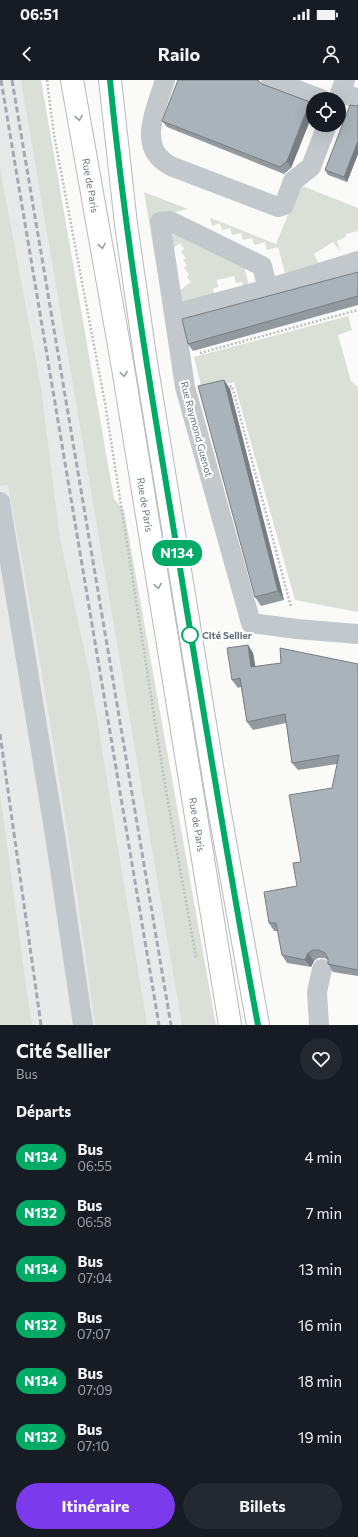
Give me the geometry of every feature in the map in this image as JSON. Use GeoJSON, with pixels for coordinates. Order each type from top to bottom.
{"type":"FeatureCollection","features":[{"type":"Feature","properties":{"kind":"main road","name":"Rue de Paris"},"geometry":{"type":"LineString","coordinates":[[72,80],[123,368],[230,1025]]}},
{"type":"Feature","properties":{"kind":"main road"},"geometry":{"type":"LineString","coordinates":[[110,80],[126,224],[145,356],[217,797],[258,1025]]}},
{"type":"Feature","properties":{"kind":"street"},"geometry":{"type":"LineString","coordinates":[[165,80],[151,126],[151,138],[154,149],[162,160],[173,167],[278,207],[284,205],[293,181],[311,167],[324,132]]}},
{"type":"Feature","properties":{"kind":"street"},"geometry":{"type":"LineString","coordinates":[[271,80],[306,93]]}},
{"type":"Feature","properties":{"kind":"street","name":"Rue Raymond Guenot"},"geometry":{"type":"LineString","coordinates":[[268,289],[262,266],[170,221],[160,222],[185,387],[251,623],[297,629],[358,634]]}},
{"type":"Feature","properties":{"kind":"street"},"geometry":{"type":"LineString","coordinates":[[174,314],[268,289],[358,261]]}},
{"type":"Feature","properties":{"kind":"street"},"geometry":{"type":"LineString","coordinates":[[0,502],[55,835],[83,1025]]}},
{"type":"Feature","properties":{"kind":"street"},"geometry":{"type":"LineString","coordinates":[[319,1025],[317,992],[322,969]]}},
{"type":"Feature","properties":{"kind":"path"},"geometry":{"type":"LineString","coordinates":[[47,80],[54,135],[105,403],[164,783],[196,960]]}},
{"type":"Feature","properties":{"kind":"path"},"geometry":{"type":"LineString","coordinates":[[180,359],[358,310]]}},
{"type":"Feature","properties":{"kind":"path"},"geometry":{"type":"LineString","coordinates":[[224,388],[232,386],[297,629]]}},
{"type":"Feature","properties":{"kind":"shaded area"},"geometry":{"type":"Polygon","coordinates":[[[0,80],[32,80],[190,1025],[0,1025],[0,80]]]}},
{"type":"Feature","properties":{"kind":"shaded area"},"geometry":{"type":"Polygon","coordinates":[[[21,80],[41,80],[114,499],[124,510],[216,1025],[182,1025],[21,80]]]}},
{"type":"Feature","properties":{"kind":"shaded area"},"geometry":{"type":"Polygon","coordinates":[[[0,168],[41,388],[60,539],[90,676],[147,1025],[95,1025],[66,822],[33,619],[8,485],[0,486],[0,168]]]}},
{"type":"Feature","properties":{"kind":"shaded area"},"geometry":{"type":"Polygon","coordinates":[[[300,185],[358,208],[358,231],[346,234],[346,237],[337,241],[340,251],[333,242],[314,254],[321,268],[271,281],[270,277],[285,273],[278,247],[267,250],[265,242],[254,245],[252,238],[243,240],[241,233],[232,235],[230,228],[222,230],[220,223],[212,226],[210,219],[211,218],[276,244],[300,185]]]}},
{"type":"Feature","properties":{"kind":"shaded area"},"geometry":{"type":"Polygon","coordinates":[[[144,192],[188,209],[163,215],[165,316],[144,192]]]}},
{"type":"Feature","properties":{"kind":"shaded area"},"geometry":{"type":"Polygon","coordinates":[[[173,232],[243,262],[249,286],[244,288],[242,282],[236,283],[234,276],[217,280],[218,287],[213,289],[215,296],[182,303],[175,294],[191,282],[187,277],[189,274],[184,268],[187,265],[183,260],[186,258],[181,252],[184,249],[180,243],[168,252],[168,236],[173,232]]]}},
{"type":"Feature","properties":{"kind":"shaded area"},"geometry":{"type":"Polygon","coordinates":[[[348,316],[352,330],[338,335],[351,381],[358,387],[358,612],[295,600],[234,382],[202,389],[194,357],[348,316]]]}},
{"type":"Feature","properties":{"kind":"shaded area"},"geometry":{"type":"Polygon","coordinates":[[[0,793],[27,993],[32,1025],[0,1025],[0,793]]]}},
{"type":"Feature","properties":{"kind":"building"},"geometry":{"type":"Polygon","coordinates":[[[178,80],[257,80],[262,84],[306,100],[306,112],[287,161],[280,167],[162,121],[178,80]]]}},
{"type":"Feature","properties":{"kind":"building"},"geometry":{"type":"Polygon","coordinates":[[[350,105],[358,105],[358,141],[344,177],[325,170],[340,132],[346,132],[346,115],[350,105]]]}},
{"type":"Feature","properties":{"kind":"building"},"geometry":{"type":"Polygon","coordinates":[[[358,272],[358,296],[188,344],[182,319],[358,272]]]}},
{"type":"Feature","properties":{"kind":"building"},"geometry":{"type":"Polygon","coordinates":[[[224,380],[278,591],[255,597],[198,386],[224,380]]]}},
{"type":"Feature","properties":{"kind":"building"},"geometry":{"type":"Polygon","coordinates":[[[248,645],[251,667],[281,663],[280,648],[358,664],[358,970],[328,964],[328,958],[325,953],[319,950],[313,950],[308,953],[305,960],[282,955],[276,923],[269,923],[264,892],[297,886],[293,863],[301,862],[289,795],[332,788],[339,755],[292,763],[285,714],[247,722],[240,678],[232,680],[227,648],[248,645]]]}},
{"type":"Feature","properties":{"kind":"railway"},"geometry":{"type":"LineString","coordinates":[[1,80],[159,1025]]}},
{"type":"Feature","properties":{"kind":"railway"},"geometry":{"type":"LineString","coordinates":[[12,80],[171,1025]]}},
{"type":"Feature","properties":{"kind":"railway"},"geometry":{"type":"LineString","coordinates":[[0,734],[41,1025]]}},
{"type":"Feature","properties":{"kind":"bus line","name":"N134"},"geometry":{"type":"LineString","coordinates":[[110,80],[126,224],[145,356],[217,797],[258,1025]]}},
{"type":"Feature","properties":{"kind":"place","name":"Cité Sellier"},"geometry":{"type":"Point","coordinates":[190,635]}}]}
